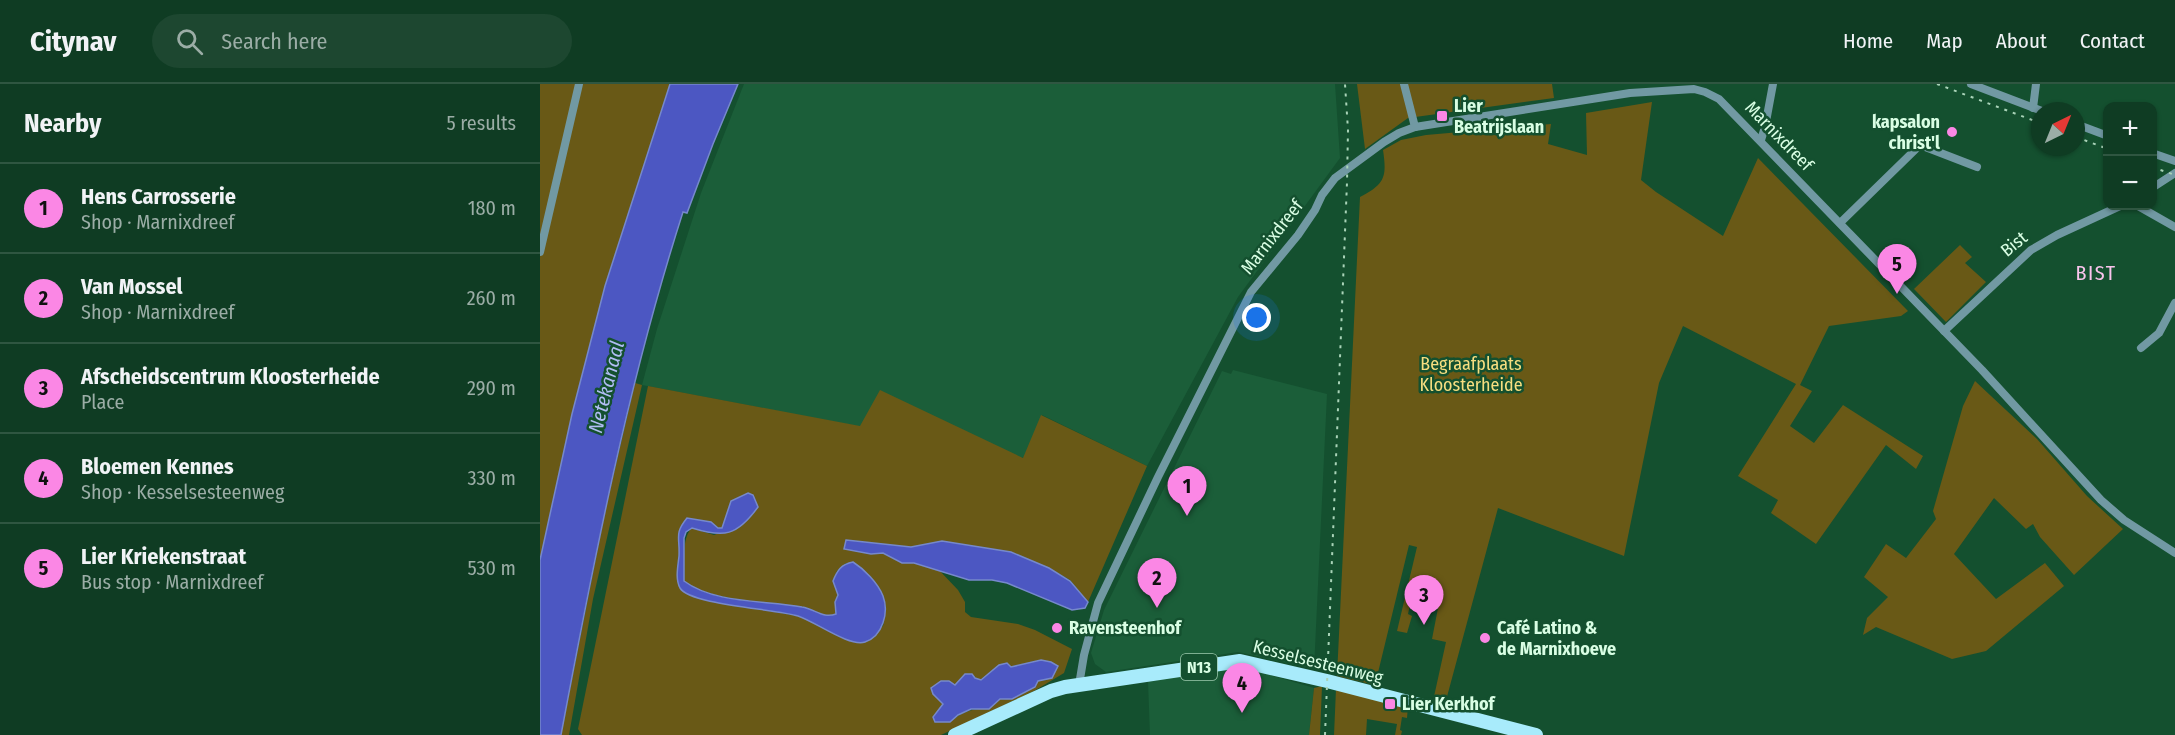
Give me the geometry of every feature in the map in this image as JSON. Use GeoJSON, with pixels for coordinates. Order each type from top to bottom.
{"type":"FeatureCollection","features":[{"type":"Feature","properties":{"kind":"main road","name":"Kesselsesteenweg"},"geometry":{"type":"LineString","coordinates":[[955,735],[1052,691],[1079,685],[1240,662],[1327,681],[1536,735]]}},
{"type":"Feature","properties":{"kind":"street"},"geometry":{"type":"LineString","coordinates":[[540,252],[579,84]]}},
{"type":"Feature","properties":{"kind":"street"},"geometry":{"type":"LineString","coordinates":[[1404,84],[1415,128]]}},
{"type":"Feature","properties":{"kind":"street"},"geometry":{"type":"LineString","coordinates":[[1761,140],[1773,84]]}},
{"type":"Feature","properties":{"kind":"street"},"geometry":{"type":"LineString","coordinates":[[1971,84],[2031,107]]}},
{"type":"Feature","properties":{"kind":"street"},"geometry":{"type":"LineString","coordinates":[[2036,84],[2037,102]]}},
{"type":"Feature","properties":{"kind":"street","name":"Marnixdreef"},"geometry":{"type":"LineString","coordinates":[[1079,685],[1084,655],[1098,603],[1251,292],[1299,236],[1316,210],[1322,195],[1335,178],[1384,142],[1399,133],[1415,128],[1630,93],[1694,89],[1719,99],[1944,331],[2102,500],[2124,520],[2175,553]]}},
{"type":"Feature","properties":{"kind":"street"},"geometry":{"type":"LineString","coordinates":[[2085,127],[2103,134]]}},
{"type":"Feature","properties":{"kind":"street"},"geometry":{"type":"LineString","coordinates":[[1840,223],[1918,142],[1977,167]]}},
{"type":"Feature","properties":{"kind":"street"},"geometry":{"type":"LineString","coordinates":[[2157,155],[2175,161]]}},
{"type":"Feature","properties":{"kind":"street"},"geometry":{"type":"LineString","coordinates":[[2157,185],[2175,173]]}},
{"type":"Feature","properties":{"kind":"street","name":"Bist"},"geometry":{"type":"LineString","coordinates":[[1944,331],[2031,250],[2051,238],[2111,210]]}},
{"type":"Feature","properties":{"kind":"street"},"geometry":{"type":"LineString","coordinates":[[2145,210],[2175,227]]}},
{"type":"Feature","properties":{"kind":"street"},"geometry":{"type":"LineString","coordinates":[[2141,348],[2159,333],[2175,303]]}},
{"type":"Feature","properties":{"kind":"shaded area"},"geometry":{"type":"Polygon","coordinates":[[[744,84],[1335,84],[1340,158],[1238,297],[1147,466],[1042,415],[1024,458],[642,385],[657,329],[701,193],[744,84]]]}},
{"type":"Feature","properties":{"kind":"shaded area"},"geometry":{"type":"Polygon","coordinates":[[[1233,370],[1327,394],[1314,669],[1238,652],[1106,672],[1095,664],[1091,653],[1104,610],[1222,371],[1231,374],[1233,370]]]}},
{"type":"Feature","properties":{"kind":"shaded area"},"geometry":{"type":"Polygon","coordinates":[[[1231,667],[1250,669],[1314,688],[1309,735],[1150,735],[1148,681],[1231,667]]]}},
{"type":"Feature","properties":{"kind":"green space"},"geometry":{"type":"Polygon","coordinates":[[[540,84],[670,84],[605,286],[572,414],[540,560],[540,84]]]}},
{"type":"Feature","properties":{"kind":"green space"},"geometry":{"type":"Polygon","coordinates":[[[1357,84],[1552,84],[1554,98],[1408,118],[1365,149],[1357,84]]]}},
{"type":"Feature","properties":{"kind":"green space","name":"Begraafplaats Kloosterheide"},"geometry":{"type":"Polygon","coordinates":[[[1652,102],[1641,180],[1723,236],[1758,158],[1908,311],[1901,316],[1829,326],[1800,385],[1812,391],[1790,426],[1814,443],[1843,405],[1923,456],[1916,469],[1886,445],[1816,544],[1771,513],[1778,500],[1738,476],[1796,384],[1683,326],[1659,383],[1624,556],[1498,508],[1445,704],[1433,701],[1446,642],[1432,639],[1439,603],[1412,596],[1408,614],[1412,616],[1407,633],[1397,631],[1417,547],[1409,545],[1375,685],[1337,676],[1360,197],[1375,188],[1382,179],[1385,167],[1383,150],[1401,140],[1426,135],[1551,124],[1548,144],[1587,155],[1586,113],[1652,102]]]}},
{"type":"Feature","properties":{"kind":"green space"},"geometry":{"type":"Polygon","coordinates":[[[1960,245],[1972,257],[1965,263],[1986,282],[1946,322],[1914,289],[1960,245]]]}},
{"type":"Feature","properties":{"kind":"green space"},"geometry":{"type":"Polygon","coordinates":[[[1975,381],[2037,439],[2087,496],[2123,529],[2074,575],[2040,537],[2033,524],[2026,529],[1994,498],[1954,554],[1996,599],[2045,563],[2064,586],[1986,651],[1952,659],[1876,627],[1863,635],[1867,618],[1888,597],[1864,577],[1886,544],[1906,558],[1936,519],[1933,511],[1963,406],[1975,381]]]}},
{"type":"Feature","properties":{"kind":"green space"},"geometry":{"type":"Polygon","coordinates":[[[635,383],[642,385],[593,599],[569,735],[561,735],[606,507],[635,383]]]}},
{"type":"Feature","properties":{"kind":"green space"},"geometry":{"type":"Polygon","coordinates":[[[648,386],[860,426],[880,390],[1023,458],[1041,415],[1147,466],[1088,602],[1070,580],[1049,568],[1011,552],[942,541],[911,547],[846,540],[864,553],[883,553],[902,563],[914,563],[938,569],[958,590],[965,602],[965,612],[971,617],[1018,624],[1072,649],[1064,673],[1034,691],[941,735],[582,735],[578,729],[648,386]],[[742,496],[732,506],[722,528],[711,522],[687,518],[677,569],[690,595],[715,602],[799,616],[852,642],[883,626],[884,604],[878,587],[865,574],[846,563],[837,571],[833,581],[838,595],[835,602],[837,614],[829,616],[810,609],[727,598],[711,594],[684,581],[684,552],[689,532],[692,528],[714,535],[745,522],[754,513],[742,496]],[[1041,660],[991,671],[981,680],[965,674],[955,685],[933,694],[943,704],[933,717],[950,722],[968,711],[989,709],[1000,699],[1021,694],[1032,688],[1038,681],[1047,680],[1041,660]]]}},
{"type":"Feature","properties":{"kind":"green space"},"geometry":{"type":"Polygon","coordinates":[[[1322,686],[1320,735],[1309,735],[1314,688],[1322,686]]]}},
{"type":"Feature","properties":{"kind":"green space"},"geometry":{"type":"Polygon","coordinates":[[[1336,689],[1408,706],[1407,718],[1402,717],[1401,735],[1395,735],[1397,724],[1367,719],[1366,735],[1334,735],[1336,689]]]}},
{"type":"Feature","properties":{"kind":"water","name":"Netekanaal"},"geometry":{"type":"Polygon","coordinates":[[[670,84],[738,84],[687,213],[683,212],[645,341],[600,537],[561,735],[540,735],[540,560],[572,414],[605,286],[670,84]]]}},
{"type":"Feature","properties":{"kind":"water"},"geometry":{"type":"Polygon","coordinates":[[[748,493],[753,495],[758,507],[736,529],[713,533],[692,528],[686,532],[684,581],[710,594],[802,607],[823,615],[831,615],[836,614],[835,602],[838,595],[833,581],[840,568],[853,562],[862,568],[878,586],[885,602],[885,616],[876,635],[865,642],[858,643],[842,638],[798,616],[700,599],[687,594],[680,588],[677,577],[678,536],[683,523],[687,518],[711,522],[718,528],[722,528],[731,501],[748,493]]]}},
{"type":"Feature","properties":{"kind":"water"},"geometry":{"type":"Polygon","coordinates":[[[846,540],[911,547],[942,541],[1011,552],[1049,568],[1070,581],[1088,602],[1085,608],[1072,610],[1007,583],[992,580],[969,580],[914,563],[902,563],[883,553],[871,554],[844,549],[846,540]]]}},
{"type":"Feature","properties":{"kind":"water"},"geometry":{"type":"Polygon","coordinates":[[[1041,660],[1058,666],[1052,678],[1038,681],[1035,687],[1012,699],[1000,699],[989,709],[971,709],[950,722],[935,722],[933,717],[943,704],[933,694],[931,688],[941,681],[949,681],[955,685],[965,674],[972,674],[981,680],[999,665],[1007,663],[1011,667],[1041,660]]]}},
{"type":"Feature","properties":{"kind":"railway"},"geometry":{"type":"LineString","coordinates":[[1325,735],[1347,182],[1348,130],[1345,84]]}},
{"type":"Feature","properties":{"kind":"railway"},"geometry":{"type":"LineString","coordinates":[[1937,84],[2031,120]]}},
{"type":"Feature","properties":{"kind":"railway"},"geometry":{"type":"LineString","coordinates":[[2085,140],[2103,147]]}},
{"type":"Feature","properties":{"kind":"railway"},"geometry":{"type":"LineString","coordinates":[[2157,169],[2175,175]]}},
{"type":"Feature","properties":{"kind":"place","name":"Lier Beatrijslaan"},"geometry":{"type":"Point","coordinates":[1442,116]}},
{"type":"Feature","properties":{"kind":"place","name":"kapsalon christ'l"},"geometry":{"type":"Point","coordinates":[1952,132]}},
{"type":"Feature","properties":{"kind":"place","name":"Lier Kriekenstraat"},"geometry":{"type":"Point","coordinates":[1897,294]}},
{"type":"Feature","properties":{"kind":"place","name":"Hens Carrosserie"},"geometry":{"type":"Point","coordinates":[1187,516]}},
{"type":"Feature","properties":{"kind":"place","name":"Van Mossel"},"geometry":{"type":"Point","coordinates":[1157,608]}},
{"type":"Feature","properties":{"kind":"place","name":"Afscheidscentrum Kloosterheide"},"geometry":{"type":"Point","coordinates":[1424,625]}},
{"type":"Feature","properties":{"kind":"place","name":"Ravensteenhof"},"geometry":{"type":"Point","coordinates":[1057,628]}},
{"type":"Feature","properties":{"kind":"place","name":"Café Latino & de Marnixhoeve"},"geometry":{"type":"Point","coordinates":[1485,638]}},
{"type":"Feature","properties":{"kind":"place","name":"Lier Kerkhof"},"geometry":{"type":"Point","coordinates":[1390,704]}},
{"type":"Feature","properties":{"kind":"place","name":"Bloemen Kennes"},"geometry":{"type":"Point","coordinates":[1242,713]}},
{"type":"Feature","properties":{"kind":"district","name":"BIST"},"geometry":{"type":"Point","coordinates":[2096,273]}}]}
